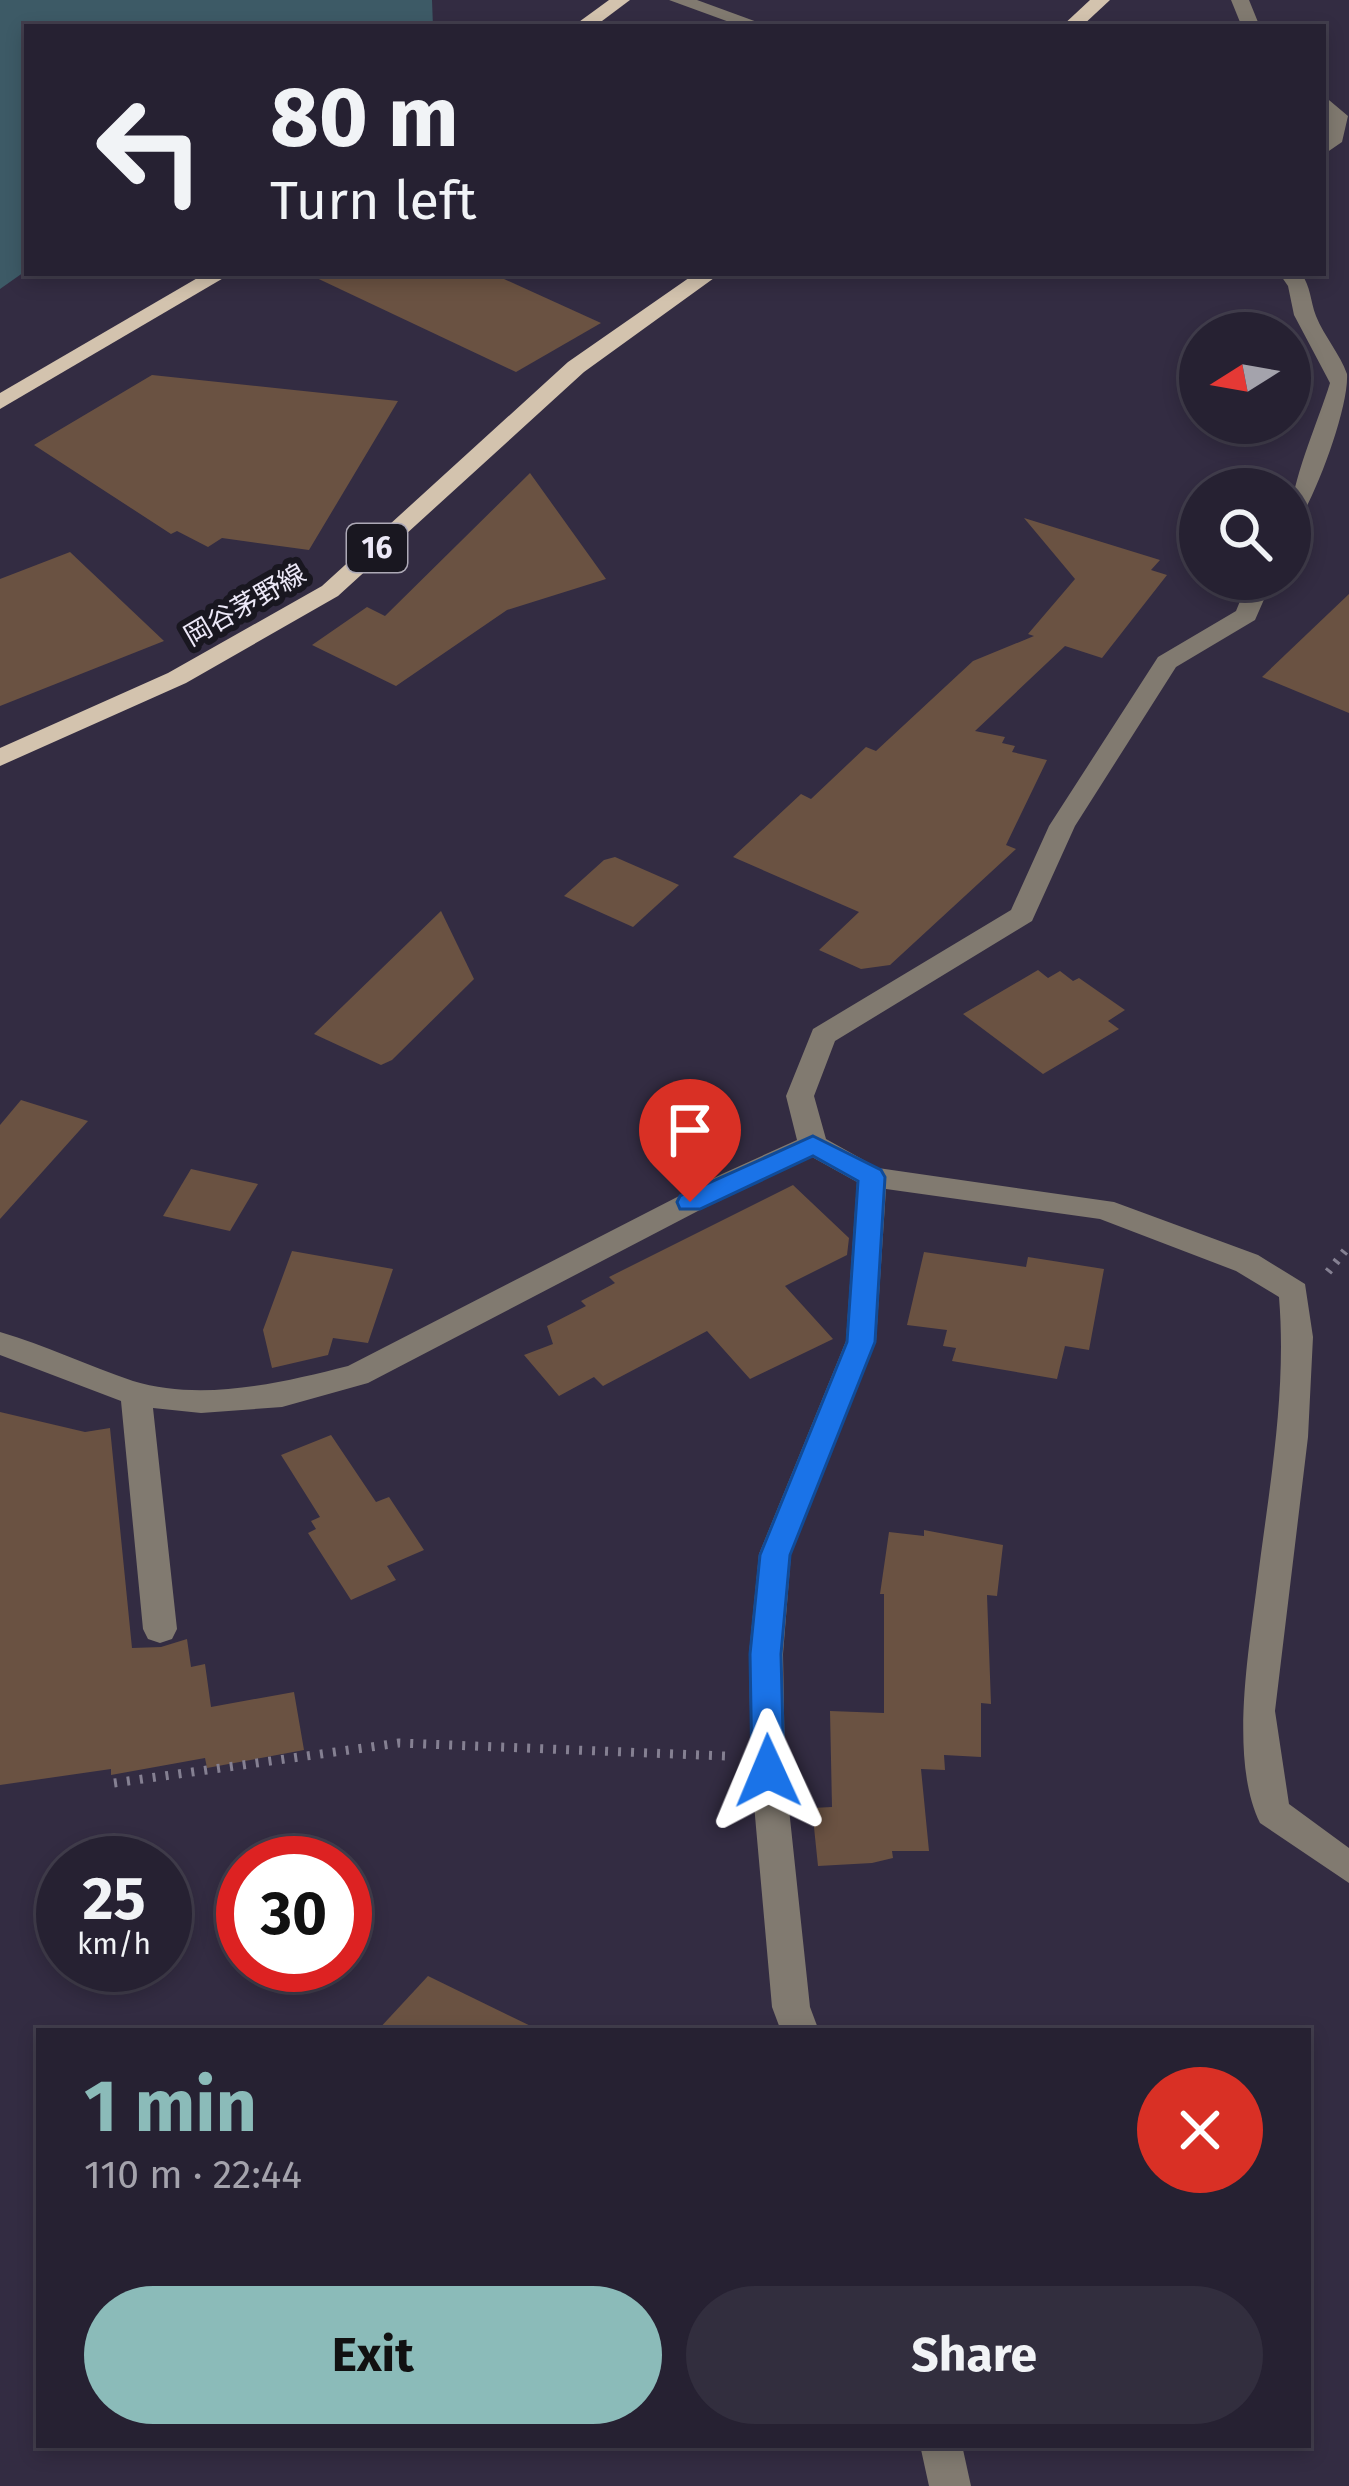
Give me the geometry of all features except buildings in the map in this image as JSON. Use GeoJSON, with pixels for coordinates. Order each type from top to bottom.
{"type":"FeatureCollection","features":[{"type":"Feature","properties":{"kind":"main road"},"geometry":{"type":"LineString","coordinates":[[585,24],[621,0]]}},
{"type":"Feature","properties":{"kind":"main road"},"geometry":{"type":"LineString","coordinates":[[1073,24],[1101,0]]}},
{"type":"Feature","properties":{"kind":"main road"},"geometry":{"type":"LineString","coordinates":[[0,402],[216,276]]}},
{"type":"Feature","properties":{"kind":"main road","name":"岡谷茅野線"},"geometry":{"type":"LineString","coordinates":[[0,758],[177,678],[330,591],[576,367],[706,276]]}},
{"type":"Feature","properties":{"kind":"street"},"geometry":{"type":"LineString","coordinates":[[678,0],[752,24]]}},
{"type":"Feature","properties":{"kind":"street"},"geometry":{"type":"LineString","coordinates":[[1326,103],[1338,116],[1332,142],[1326,147]]}},
{"type":"Feature","properties":{"kind":"street"},"geometry":{"type":"LineString","coordinates":[[1292,276],[1305,315],[1341,383],[1311,482]]}},
{"type":"Feature","properties":{"kind":"street"},"geometry":{"type":"LineString","coordinates":[[1252,600],[1246,615],[1167,662],[1063,826],[1022,915],[823,1036],[800,1096],[813,1145],[872,1177],[1104,1209],[1247,1263],[1294,1292],[1298,1337],[1292,1437],[1258,1711],[1272,1812],[1349,1868]]}},
{"type":"Feature","properties":{"kind":"street"},"geometry":{"type":"LineString","coordinates":[[0,1343],[136,1394],[201,1401],[282,1395],[357,1375],[732,1181],[813,1145]]}},
{"type":"Feature","properties":{"kind":"street"},"geometry":{"type":"LineString","coordinates":[[799,2028],[791,2007],[768,1758],[766,1654],[775,1555],[861,1342],[872,1177]]}},
{"type":"Feature","properties":{"kind":"street"},"geometry":{"type":"LineString","coordinates":[[136,1394],[160,1629]]}},
{"type":"Feature","properties":{"kind":"street"},"geometry":{"type":"LineString","coordinates":[[942,2448],[950,2486]]}},
{"type":"Feature","properties":{"kind":"path"},"geometry":{"type":"LineString","coordinates":[[115,1784],[399,1743],[768,1758]]}},
{"type":"Feature","properties":{"kind":"water"},"geometry":{"type":"Polygon","coordinates":[[[0,0],[432,0],[433,24],[24,24],[24,272],[0,289],[0,0]]]}},
{"type":"Feature","properties":{"kind":"route"},"geometry":{"type":"LineString","coordinates":[[690,1202],[813,1145],[872,1177],[861,1342],[775,1555],[766,1654],[768,1771]]}}]}
